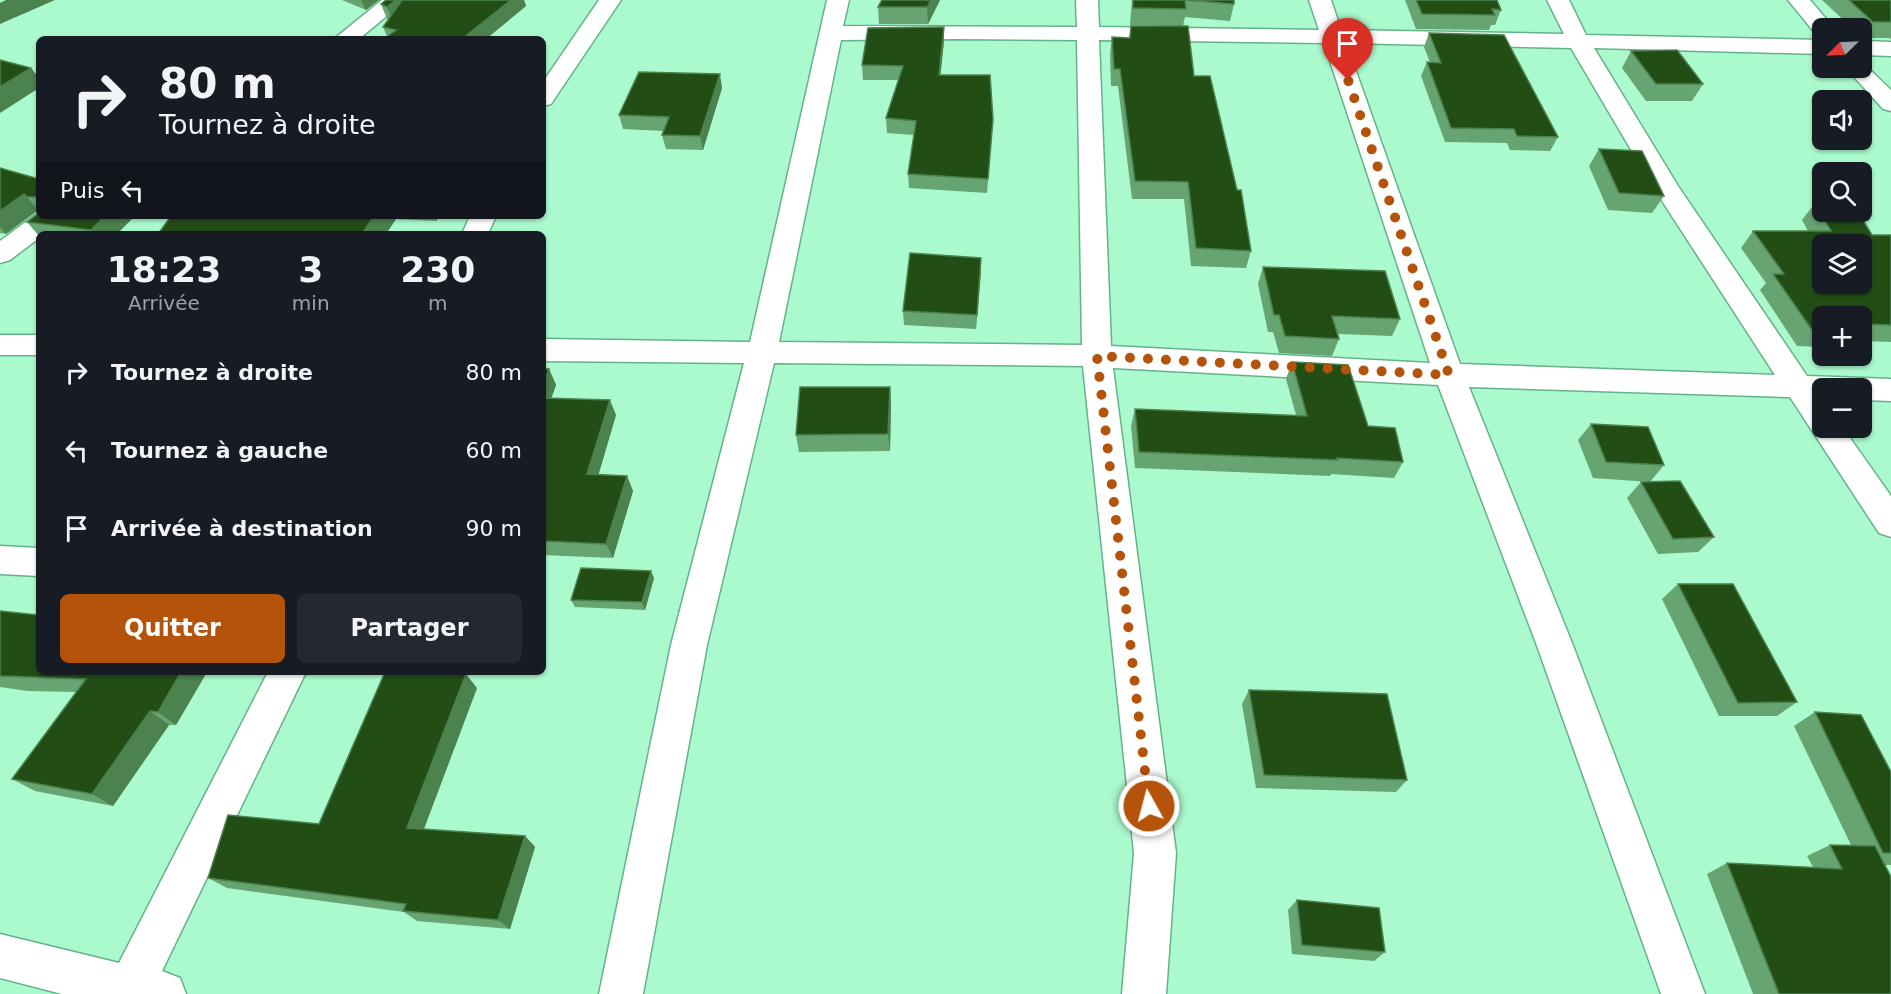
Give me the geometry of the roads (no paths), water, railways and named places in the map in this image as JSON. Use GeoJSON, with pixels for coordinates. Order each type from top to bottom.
{"type":"FeatureCollection","features":[{"type":"Feature","properties":{"kind":"street"},"geometry":{"type":"LineString","coordinates":[[349,36],[394,0]]}},
{"type":"Feature","properties":{"kind":"street"},"geometry":{"type":"LineString","coordinates":[[546,95],[610,0]]}},
{"type":"Feature","properties":{"kind":"street"},"geometry":{"type":"LineString","coordinates":[[621,994],[689,645],[762,352],[833,33],[838,0]]}},
{"type":"Feature","properties":{"kind":"street"},"geometry":{"type":"LineString","coordinates":[[1320,0],[1449,375],[1554,643],[1683,994]]}},
{"type":"Feature","properties":{"kind":"street"},"geometry":{"type":"LineString","coordinates":[[1558,0],[1578,41],[1666,187],[1812,407]]}},
{"type":"Feature","properties":{"kind":"street"},"geometry":{"type":"LineString","coordinates":[[1799,0],[1814,18]]}},
{"type":"Feature","properties":{"kind":"street"},"geometry":{"type":"LineString","coordinates":[[833,33],[1087,16],[1333,34],[1812,47]]}},
{"type":"Feature","properties":{"kind":"street"},"geometry":{"type":"LineString","coordinates":[[1087,16],[1097,356],[1155,853],[1144,994]]}},
{"type":"Feature","properties":{"kind":"street"},"geometry":{"type":"LineString","coordinates":[[1872,48],[1891,49]]}},
{"type":"Feature","properties":{"kind":"street"},"geometry":{"type":"LineString","coordinates":[[1866,78],[1891,104]]}},
{"type":"Feature","properties":{"kind":"street"},"geometry":{"type":"LineString","coordinates":[[0,254],[47,219]]}},
{"type":"Feature","properties":{"kind":"street"},"geometry":{"type":"LineString","coordinates":[[0,345],[36,345]]}},
{"type":"Feature","properties":{"kind":"street"},"geometry":{"type":"LineString","coordinates":[[546,350],[1097,356],[1449,375],[1812,387]]}},
{"type":"Feature","properties":{"kind":"street"},"geometry":{"type":"LineString","coordinates":[[1872,389],[1891,390]]}},
{"type":"Feature","properties":{"kind":"street"},"geometry":{"type":"LineString","coordinates":[[1833,438],[1891,523]]}},
{"type":"Feature","properties":{"kind":"street"},"geometry":{"type":"LineString","coordinates":[[0,560],[36,562]]}},
{"type":"Feature","properties":{"kind":"street"},"geometry":{"type":"LineString","coordinates":[[0,956],[141,992],[286,675]]}}]}
